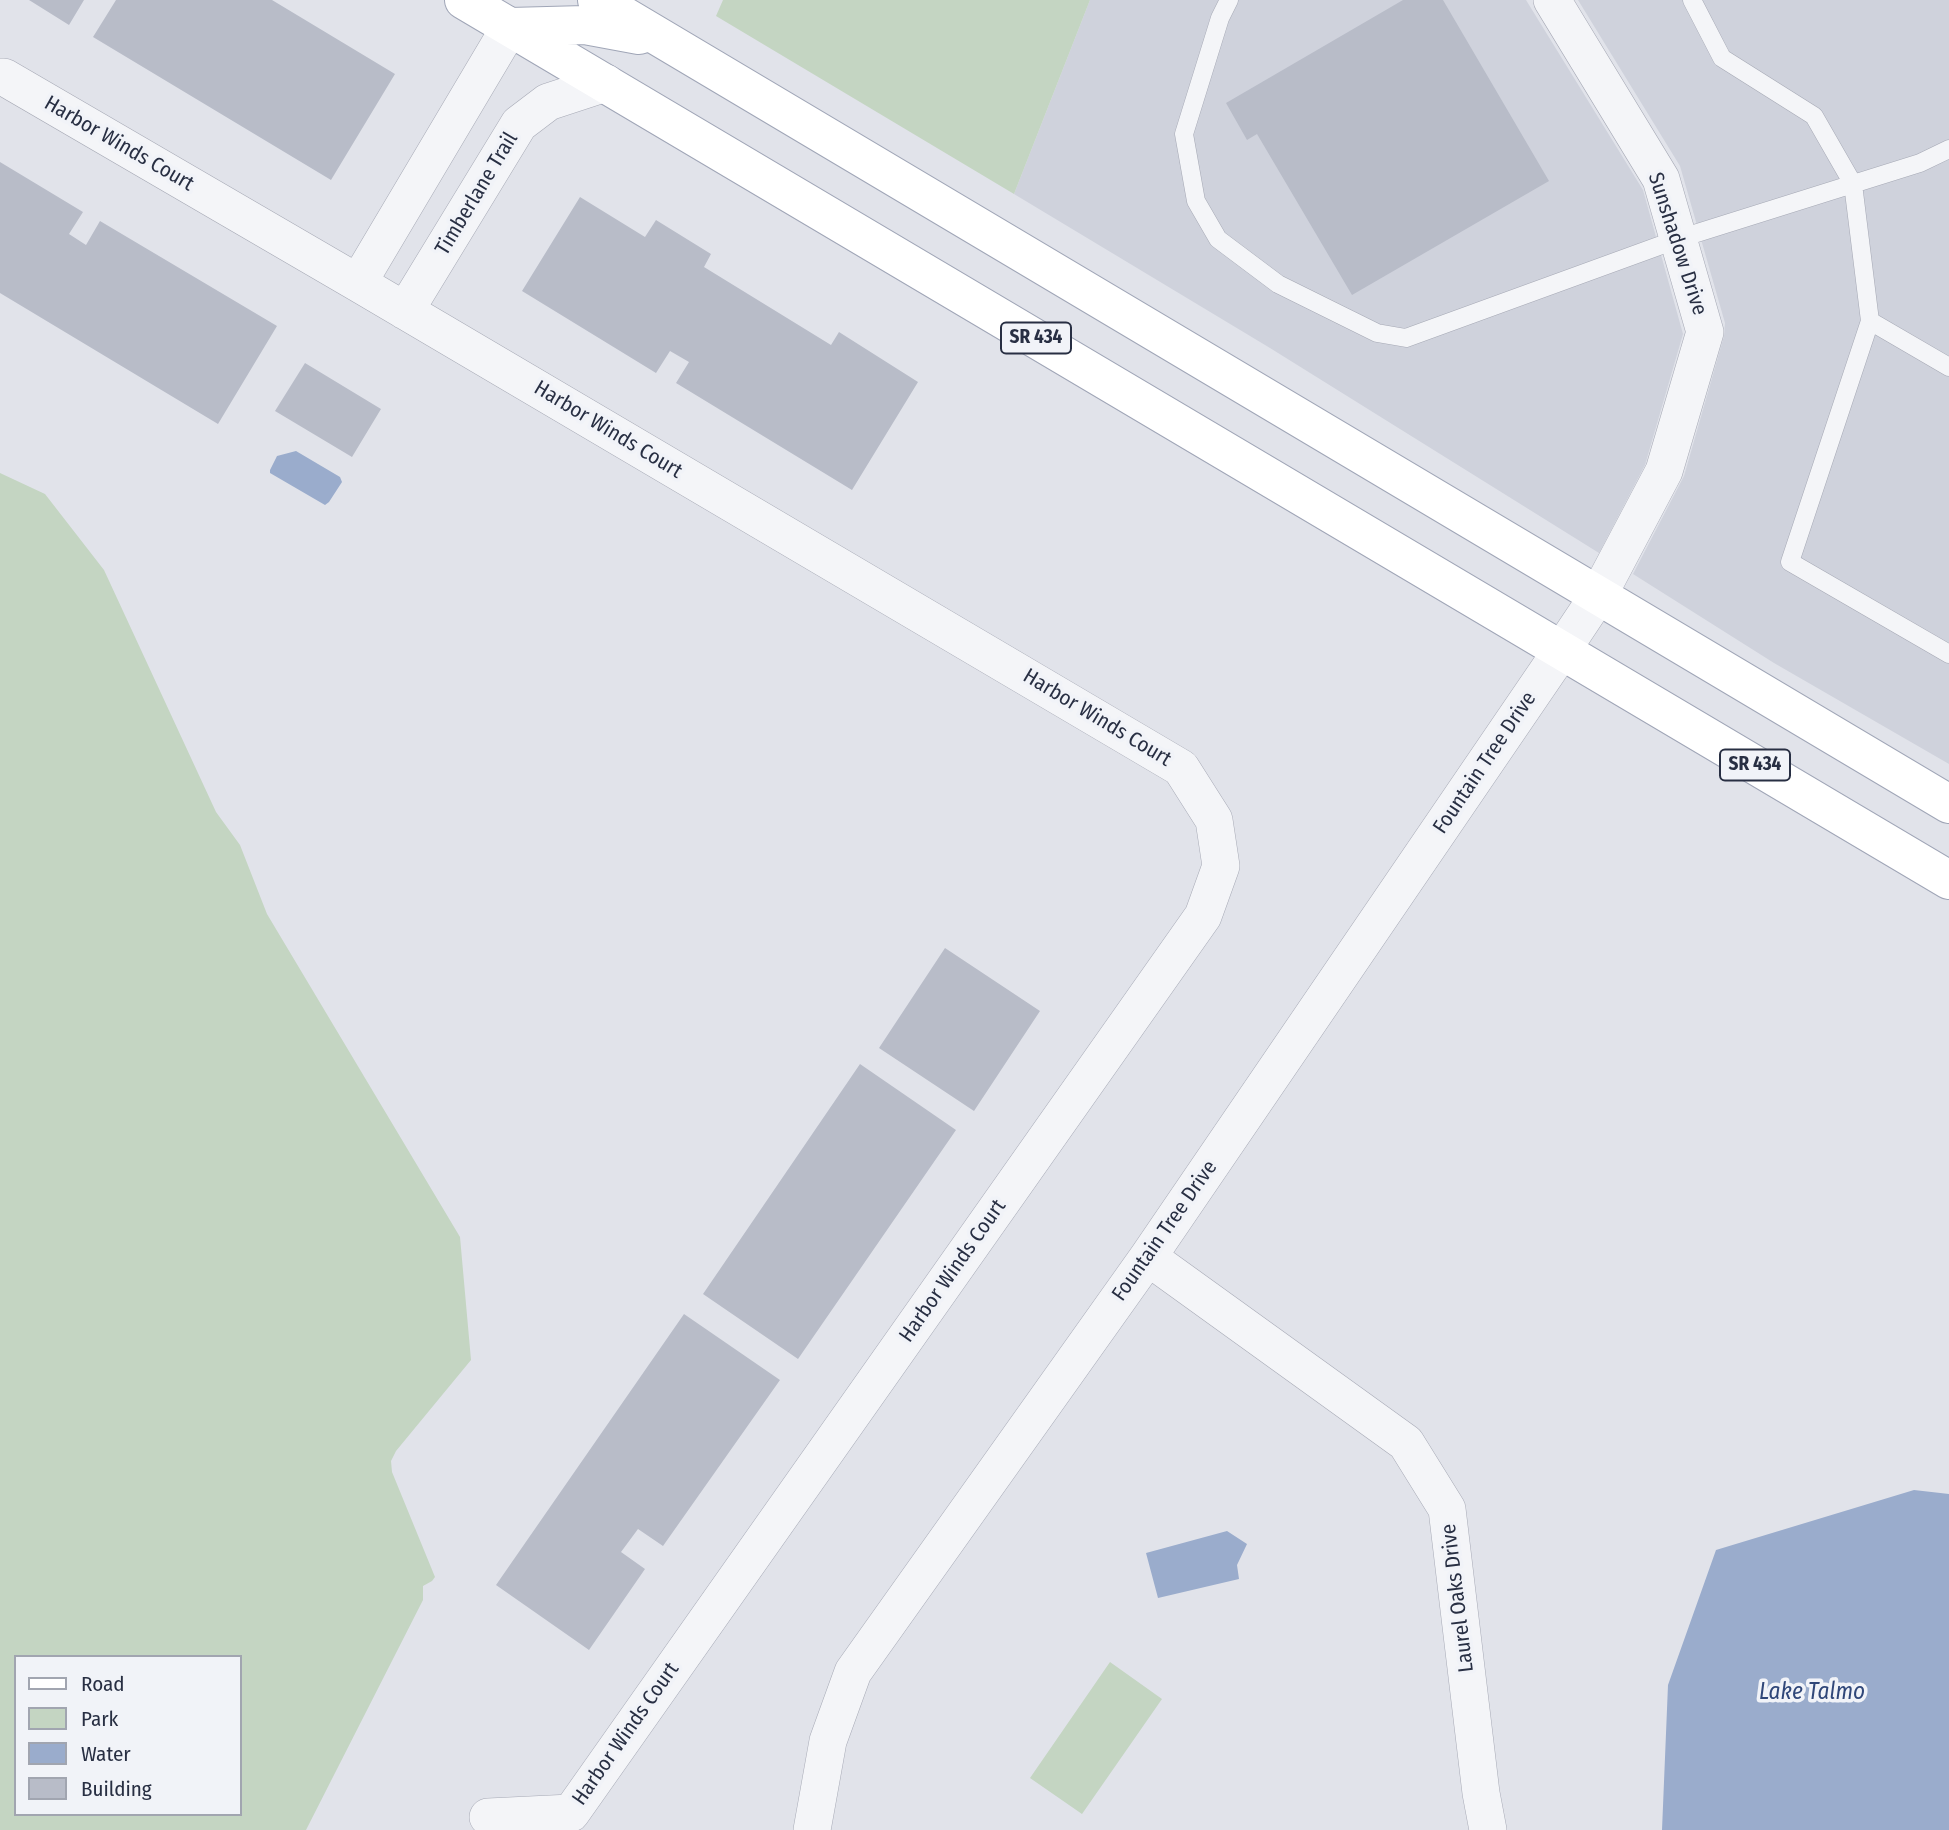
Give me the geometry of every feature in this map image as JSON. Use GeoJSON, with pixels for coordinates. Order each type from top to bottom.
{"type":"FeatureCollection","features":[{"type":"Feature","properties":{"kind":"main road","name":"SR 434"},"geometry":{"type":"LineString","coordinates":[[464,0],[517,13],[606,83],[1949,880]]}},
{"type":"Feature","properties":{"kind":"main road"},"geometry":{"type":"LineString","coordinates":[[517,13],[547,0]]}},
{"type":"Feature","properties":{"kind":"main road"},"geometry":{"type":"LineString","coordinates":[[597,0],[1949,804]]}},
{"type":"Feature","properties":{"kind":"main road"},"geometry":{"type":"LineString","coordinates":[[517,13],[661,40]]}},
{"type":"Feature","properties":{"kind":"street","name":"Sunshadow Drive"},"geometry":{"type":"LineString","coordinates":[[1552,0],[1661,179],[1705,332],[1664,471],[1598,596],[1562,650]]}},
{"type":"Feature","properties":{"kind":"street"},"geometry":{"type":"LineString","coordinates":[[358,283],[517,13]]}},
{"type":"Feature","properties":{"kind":"street","name":"Harbor Winds Court"},"geometry":{"type":"LineString","coordinates":[[0,77],[358,283],[1181,768],[1214,820],[1221,866],[1203,916],[571,1813],[488,1817]]}},
{"type":"Feature","properties":{"kind":"street","name":"Timberlane Trail"},"geometry":{"type":"LineString","coordinates":[[405,311],[519,124],[548,102],[606,83]]}},
{"type":"Feature","properties":{"kind":"street"},"geometry":{"type":"LineString","coordinates":[[425,170],[473,199]]}},
{"type":"Feature","properties":{"kind":"street","name":"Fountain Tree Drive"},"geometry":{"type":"LineString","coordinates":[[812,1830],[828,1741],[853,1672],[1148,1257],[1562,650]]}},
{"type":"Feature","properties":{"kind":"street","name":"Laurel Oaks Drive"},"geometry":{"type":"LineString","coordinates":[[1148,1257],[1406,1443],[1447,1510],[1481,1793],[1488,1830]]}},
{"type":"Feature","properties":{"kind":"lane"},"geometry":{"type":"LineString","coordinates":[[1229,0],[1220,18],[1184,134],[1196,201],[1218,239],[1278,284],[1377,333],[1406,338],[1678,239],[1920,163],[1949,149]]}},
{"type":"Feature","properties":{"kind":"lane"},"geometry":{"type":"LineString","coordinates":[[1692,0],[1722,58],[1814,116],[1853,184],[1870,321],[1790,562],[1949,654]]}},
{"type":"Feature","properties":{"kind":"lane"},"geometry":{"type":"LineString","coordinates":[[1870,321],[1949,366]]}},
{"type":"Feature","properties":{"kind":"shaded area"},"geometry":{"type":"Polygon","coordinates":[[[1090,0],[1526,0],[1643,190],[1683,334],[1645,465],[1599,553],[1270,348],[1014,194],[1090,0]]]}},
{"type":"Feature","properties":{"kind":"shaded area"},"geometry":{"type":"Polygon","coordinates":[[[1578,0],[1949,0],[1949,764],[1774,663],[1633,574],[1684,476],[1724,336],[1725,323],[1680,166],[1578,0]]]}},
{"type":"Feature","properties":{"kind":"green space"},"geometry":{"type":"Polygon","coordinates":[[[723,0],[1090,0],[1014,194],[716,16],[723,0]]]}},
{"type":"Feature","properties":{"kind":"green space"},"geometry":{"type":"Polygon","coordinates":[[[0,473],[45,494],[104,570],[216,812],[240,845],[267,914],[460,1237],[471,1360],[396,1451],[391,1461],[392,1472],[435,1577],[423,1586],[423,1600],[306,1830],[0,1830],[0,473]]]}},
{"type":"Feature","properties":{"kind":"green space"},"geometry":{"type":"Polygon","coordinates":[[[1110,1662],[1162,1699],[1082,1814],[1030,1778],[1110,1662]]]}},
{"type":"Feature","properties":{"kind":"water"},"geometry":{"type":"Polygon","coordinates":[[[296,451],[340,477],[342,482],[325,505],[270,473],[277,456],[296,451]]]}},
{"type":"Feature","properties":{"kind":"water","name":"Lake Talmo"},"geometry":{"type":"Polygon","coordinates":[[[1914,1490],[1949,1494],[1949,1830],[1662,1830],[1668,1685],[1716,1550],[1914,1490]]]}},
{"type":"Feature","properties":{"kind":"water"},"geometry":{"type":"Polygon","coordinates":[[[1227,1531],[1247,1544],[1237,1565],[1239,1579],[1158,1598],[1146,1553],[1227,1531]]]}},
{"type":"Feature","properties":{"kind":"building"},"geometry":{"type":"Polygon","coordinates":[[[29,0],[84,0],[69,25],[29,0]]]}},
{"type":"Feature","properties":{"kind":"building"},"geometry":{"type":"Polygon","coordinates":[[[116,0],[272,0],[395,74],[331,180],[93,37],[116,0]]]}},
{"type":"Feature","properties":{"kind":"building"},"geometry":{"type":"Polygon","coordinates":[[[1403,0],[1443,0],[1549,181],[1352,295],[1257,134],[1247,140],[1226,103],[1403,0]]]}},
{"type":"Feature","properties":{"kind":"building"},"geometry":{"type":"Polygon","coordinates":[[[0,162],[83,212],[69,234],[86,245],[100,221],[277,326],[218,424],[0,293],[0,162]]]}},
{"type":"Feature","properties":{"kind":"building"},"geometry":{"type":"Polygon","coordinates":[[[580,197],[645,237],[656,220],[711,254],[704,267],[831,345],[839,332],[918,382],[852,490],[676,383],[689,362],[670,351],[656,373],[522,291],[580,197]]]}},
{"type":"Feature","properties":{"kind":"building"},"geometry":{"type":"Polygon","coordinates":[[[305,363],[381,409],[352,457],[275,411],[305,363]]]}},
{"type":"Feature","properties":{"kind":"building"},"geometry":{"type":"Polygon","coordinates":[[[945,948],[1040,1011],[974,1111],[879,1048],[945,948]]]}},
{"type":"Feature","properties":{"kind":"building"},"geometry":{"type":"Polygon","coordinates":[[[860,1064],[956,1130],[798,1359],[703,1294],[860,1064]]]}},
{"type":"Feature","properties":{"kind":"building"},"geometry":{"type":"Polygon","coordinates":[[[684,1314],[780,1380],[663,1546],[638,1529],[621,1552],[645,1569],[589,1650],[496,1585],[684,1314]]]}}]}
